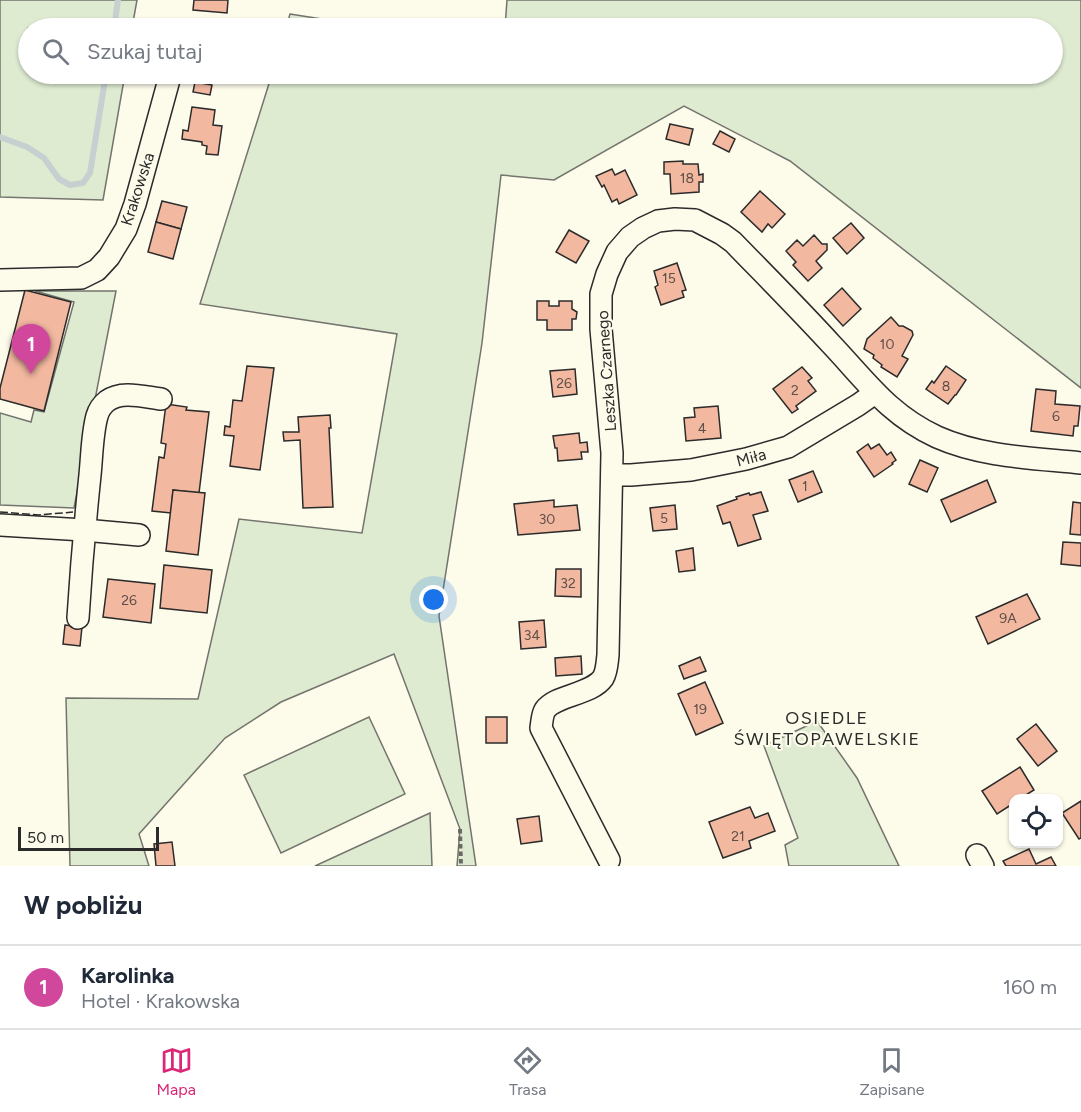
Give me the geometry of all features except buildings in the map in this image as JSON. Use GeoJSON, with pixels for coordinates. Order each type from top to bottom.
{"type":"FeatureCollection","features":[{"type":"Feature","properties":{"kind":"street","name":"Krakowska"},"geometry":{"type":"LineString","coordinates":[[0,280],[81,278],[97,270],[109,257],[126,229],[135,204],[168,84]]}},
{"type":"Feature","properties":{"kind":"street","name":"Leszka Czarnego"},"geometry":{"type":"LineString","coordinates":[[609,860],[541,728],[544,711],[550,704],[594,686],[603,678],[606,670],[612,453],[601,329],[601,294],[617,252],[630,237],[658,222],[675,219],[695,220],[733,242],[875,393],[915,426],[939,438],[997,454],[1081,463]]}},
{"type":"Feature","properties":{"kind":"street","name":"Miła"},"geometry":{"type":"LineString","coordinates":[[612,475],[691,470],[746,459],[788,447],[875,393]]}},
{"type":"Feature","properties":{"kind":"street"},"geometry":{"type":"LineString","coordinates":[[78,618],[84,530],[97,415],[101,406],[117,396],[129,395],[161,399]]}},
{"type":"Feature","properties":{"kind":"street"},"geometry":{"type":"LineString","coordinates":[[0,525],[139,535]]}},
{"type":"Feature","properties":{"kind":"path"},"geometry":{"type":"LineString","coordinates":[[460,829],[461,866]]}},
{"type":"Feature","properties":{"kind":"green space"},"geometry":{"type":"Polygon","coordinates":[[[0,0],[137,0],[134,18],[18,18],[18,84],[123,84],[103,200],[0,197],[0,0]]]}},
{"type":"Feature","properties":{"kind":"green space"},"geometry":{"type":"Polygon","coordinates":[[[507,0],[1081,0],[1081,388],[790,161],[684,106],[554,180],[501,175],[482,343],[439,616],[476,866],[457,866],[460,829],[394,654],[281,702],[225,738],[139,834],[149,866],[70,866],[66,698],[198,699],[239,519],[362,533],[397,334],[200,304],[269,84],[1063,84],[1063,18],[506,18],[507,0]]]}},
{"type":"Feature","properties":{"kind":"green space"},"geometry":{"type":"Polygon","coordinates":[[[290,14],[315,18],[289,18],[290,14]]]}},
{"type":"Feature","properties":{"kind":"green space"},"geometry":{"type":"Polygon","coordinates":[[[35,291],[116,291],[74,508],[0,505],[0,413],[31,422],[34,410],[44,412],[74,302],[35,291]]]}},
{"type":"Feature","properties":{"kind":"green space"},"geometry":{"type":"Polygon","coordinates":[[[369,717],[405,794],[281,853],[244,775],[369,717]]]}},
{"type":"Feature","properties":{"kind":"green space"},"geometry":{"type":"Polygon","coordinates":[[[817,721],[857,778],[899,866],[789,866],[785,845],[798,838],[764,746],[817,721]]]}},
{"type":"Feature","properties":{"kind":"green space"},"geometry":{"type":"Polygon","coordinates":[[[430,813],[432,866],[315,866],[430,813]]]}},
{"type":"Feature","properties":{"kind":"waterway"},"geometry":{"type":"LineString","coordinates":[[115,18],[118,0]]}},
{"type":"Feature","properties":{"kind":"waterway"},"geometry":{"type":"LineString","coordinates":[[0,137],[27,147],[44,158],[59,179],[70,185],[83,183],[90,173],[104,84]]}},
{"type":"Feature","properties":{"kind":"fence"},"geometry":{"type":"LineString","coordinates":[[0,512],[39,515],[73,512]]}},
{"type":"Feature","properties":{"kind":"place","name":"Karolinka"},"geometry":{"type":"Point","coordinates":[31,374]}},
{"type":"Feature","properties":{"kind":"district","name":"OSIEDLE ŚWIĘTOPAWELSKIE"},"geometry":{"type":"Point","coordinates":[827,728]}}]}
